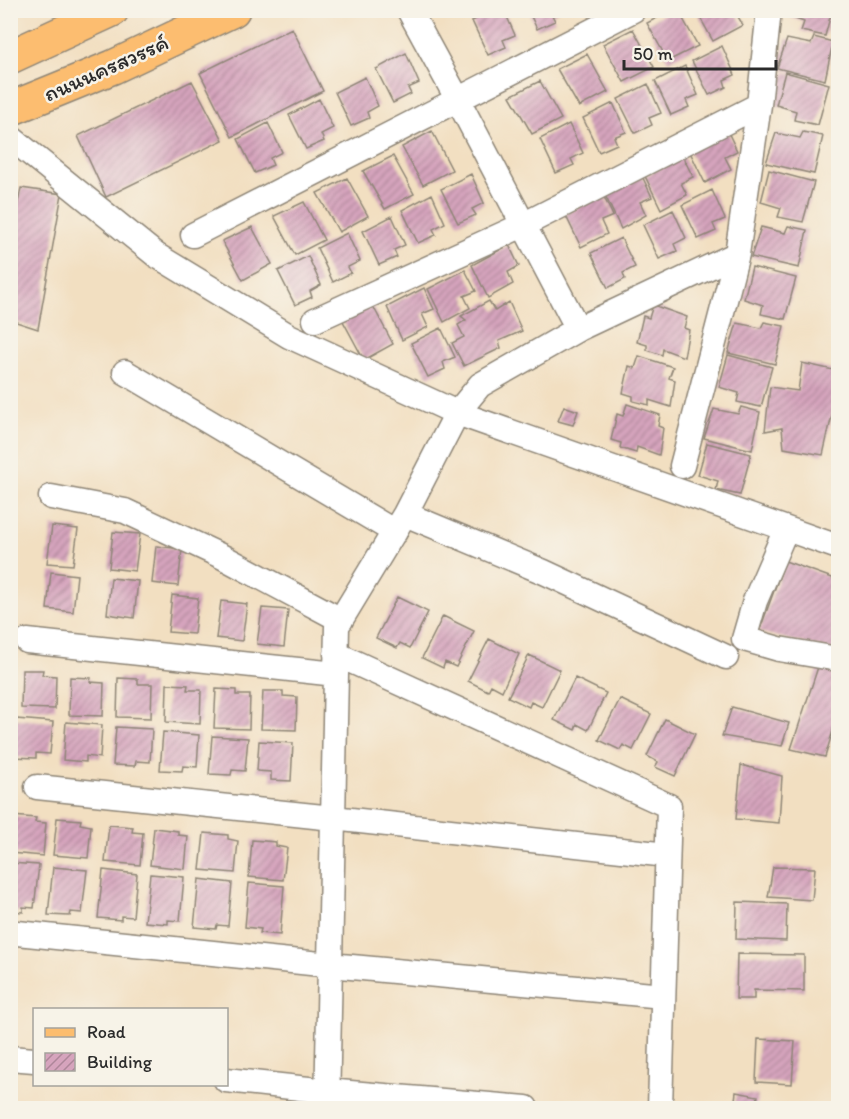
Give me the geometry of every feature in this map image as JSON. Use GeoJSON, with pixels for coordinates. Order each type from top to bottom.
{"type":"FeatureCollection","features":[{"type":"Feature","properties":{"kind":"main road","name":"ถนนนครสวรรค์"},"geometry":{"type":"LineString","coordinates":[[10,109],[113,67],[233,10]]}},
{"type":"Feature","properties":{"kind":"main road"},"geometry":{"type":"LineString","coordinates":[[10,57],[101,16],[113,67]]}},
{"type":"Feature","properties":{"kind":"street"},"geometry":{"type":"LineString","coordinates":[[409,10],[578,329]]}},
{"type":"Feature","properties":{"kind":"street"},"geometry":{"type":"LineString","coordinates":[[193,236],[633,10]]}},
{"type":"Feature","properties":{"kind":"street"},"geometry":{"type":"LineString","coordinates":[[682,466],[737,254],[759,105],[770,10]]}},
{"type":"Feature","properties":{"kind":"street"},"geometry":{"type":"LineString","coordinates":[[315,320],[523,225],[759,105]]}},
{"type":"Feature","properties":{"kind":"street"},"geometry":{"type":"LineString","coordinates":[[10,137],[156,255],[289,336],[457,413],[838,547]]}},
{"type":"Feature","properties":{"kind":"street"},"geometry":{"type":"LineString","coordinates":[[327,1100],[337,626],[400,523],[457,413],[480,385],[578,329],[737,254]]}},
{"type":"Feature","properties":{"kind":"street"},"geometry":{"type":"LineString","coordinates":[[125,372],[400,523],[544,572],[726,657]]}},
{"type":"Feature","properties":{"kind":"street"},"geometry":{"type":"LineString","coordinates":[[51,497],[125,512],[222,556],[341,620]]}},
{"type":"Feature","properties":{"kind":"street"},"geometry":{"type":"LineString","coordinates":[[786,529],[755,601],[744,639],[780,649],[838,659]]}},
{"type":"Feature","properties":{"kind":"street"},"geometry":{"type":"LineString","coordinates":[[27,641],[336,664],[669,806],[660,1108]]}},
{"type":"Feature","properties":{"kind":"street"},"geometry":{"type":"LineString","coordinates":[[38,787],[668,855]]}},
{"type":"Feature","properties":{"kind":"street"},"geometry":{"type":"LineString","coordinates":[[17,933],[663,996]]}},
{"type":"Feature","properties":{"kind":"street"},"geometry":{"type":"LineString","coordinates":[[10,1058],[33,1060]]}},
{"type":"Feature","properties":{"kind":"street"},"geometry":{"type":"LineString","coordinates":[[228,1080],[327,1100],[526,1108]]}},
{"type":"Feature","properties":{"kind":"building"},"geometry":{"type":"Polygon","coordinates":[[[493,10],[504,10],[515,35],[503,40],[506,47],[488,55],[472,21],[493,10]]]}},
{"type":"Feature","properties":{"kind":"building"},"geometry":{"type":"Polygon","coordinates":[[[528,10],[560,10],[552,15],[555,21],[537,29],[528,10]]]}},
{"type":"Feature","properties":{"kind":"building"},"geometry":{"type":"Polygon","coordinates":[[[672,10],[678,10],[698,46],[668,61],[647,23],[672,10]]]}},
{"type":"Feature","properties":{"kind":"building"},"geometry":{"type":"Polygon","coordinates":[[[696,10],[734,10],[743,25],[713,41],[696,10]]]}},
{"type":"Feature","properties":{"kind":"building"},"geometry":{"type":"Polygon","coordinates":[[[785,10],[832,10],[825,36],[801,31],[804,22],[784,15],[785,10]]]}},
{"type":"Feature","properties":{"kind":"building"},"geometry":{"type":"Polygon","coordinates":[[[292,28],[323,91],[232,137],[200,73],[292,28]]]}},
{"type":"Feature","properties":{"kind":"building"},"geometry":{"type":"Polygon","coordinates":[[[633,29],[654,67],[624,82],[603,44],[633,29]]]}},
{"type":"Feature","properties":{"kind":"building"},"geometry":{"type":"Polygon","coordinates":[[[814,37],[833,42],[825,80],[777,68],[787,39],[811,44],[814,37]]]}},
{"type":"Feature","properties":{"kind":"building"},"geometry":{"type":"Polygon","coordinates":[[[722,46],[735,75],[724,80],[726,87],[709,95],[692,61],[722,46]]]}},
{"type":"Feature","properties":{"kind":"building"},"geometry":{"type":"Polygon","coordinates":[[[406,53],[419,83],[408,88],[411,94],[393,103],[376,69],[406,53]]]}},
{"type":"Feature","properties":{"kind":"building"},"geometry":{"type":"Polygon","coordinates":[[[587,54],[608,92],[579,107],[557,69],[587,54]]]}},
{"type":"Feature","properties":{"kind":"building"},"geometry":{"type":"Polygon","coordinates":[[[685,66],[698,95],[686,100],[689,107],[671,115],[655,81],[685,66]]]}},
{"type":"Feature","properties":{"kind":"building"},"geometry":{"type":"Polygon","coordinates":[[[785,72],[829,84],[818,125],[794,120],[796,111],[776,105],[785,72]]]}},
{"type":"Feature","properties":{"kind":"building"},"geometry":{"type":"Polygon","coordinates":[[[365,77],[378,106],[367,112],[369,118],[351,126],[335,92],[365,77]]]}},
{"type":"Feature","properties":{"kind":"building"},"geometry":{"type":"Polygon","coordinates":[[[192,81],[223,140],[106,197],[78,136],[192,81]]]}},
{"type":"Feature","properties":{"kind":"building"},"geometry":{"type":"Polygon","coordinates":[[[540,81],[561,119],[532,134],[510,96],[540,81]]]}},
{"type":"Feature","properties":{"kind":"building"},"geometry":{"type":"Polygon","coordinates":[[[648,84],[661,113],[649,118],[652,125],[635,133],[618,99],[648,84]]]}},
{"type":"Feature","properties":{"kind":"building"},"geometry":{"type":"Polygon","coordinates":[[[319,99],[333,128],[321,134],[324,141],[306,149],[289,115],[319,99]]]}},
{"type":"Feature","properties":{"kind":"building"},"geometry":{"type":"Polygon","coordinates":[[[613,103],[626,132],[614,137],[617,144],[599,152],[583,118],[613,103]]]}},
{"type":"Feature","properties":{"kind":"building"},"geometry":{"type":"Polygon","coordinates":[[[268,123],[282,152],[270,158],[273,165],[255,173],[238,139],[268,123]]]}},
{"type":"Feature","properties":{"kind":"building"},"geometry":{"type":"Polygon","coordinates":[[[569,124],[583,153],[571,159],[574,165],[556,173],[540,139],[569,124]]]}},
{"type":"Feature","properties":{"kind":"building"},"geometry":{"type":"Polygon","coordinates":[[[727,130],[737,151],[725,157],[731,169],[705,183],[689,150],[727,130]]]}},
{"type":"Feature","properties":{"kind":"building"},"geometry":{"type":"Polygon","coordinates":[[[432,131],[452,170],[423,185],[402,147],[432,131]]]}},
{"type":"Feature","properties":{"kind":"building"},"geometry":{"type":"Polygon","coordinates":[[[803,132],[823,136],[814,174],[766,163],[776,133],[800,138],[803,132]]]}},
{"type":"Feature","properties":{"kind":"building"},"geometry":{"type":"Polygon","coordinates":[[[393,156],[414,194],[385,209],[363,171],[393,156]]]}},
{"type":"Feature","properties":{"kind":"building"},"geometry":{"type":"Polygon","coordinates":[[[683,157],[693,177],[681,183],[687,195],[661,209],[645,176],[683,157]]]}},
{"type":"Feature","properties":{"kind":"building"},"geometry":{"type":"Polygon","coordinates":[[[769,170],[814,182],[803,222],[778,217],[781,208],[761,202],[769,170]]]}},
{"type":"Feature","properties":{"kind":"building"},"geometry":{"type":"Polygon","coordinates":[[[471,174],[484,203],[472,209],[476,215],[458,223],[441,189],[471,174]]]}},
{"type":"Feature","properties":{"kind":"building"},"geometry":{"type":"Polygon","coordinates":[[[642,176],[652,197],[640,202],[646,215],[621,229],[605,195],[642,176]]]}},
{"type":"Feature","properties":{"kind":"building"},"geometry":{"type":"Polygon","coordinates":[[[347,178],[368,216],[339,232],[317,193],[347,178]]]}},
{"type":"Feature","properties":{"kind":"building"},"geometry":{"type":"Polygon","coordinates":[[[21,188],[62,194],[38,329],[10,320],[10,241],[21,188]]]}},
{"type":"Feature","properties":{"kind":"building"},"geometry":{"type":"Polygon","coordinates":[[[712,190],[725,219],[713,224],[716,231],[698,239],[682,205],[712,190]]]}},
{"type":"Feature","properties":{"kind":"building"},"geometry":{"type":"Polygon","coordinates":[[[432,194],[445,223],[433,229],[436,235],[418,243],[402,210],[432,194]]]}},
{"type":"Feature","properties":{"kind":"building"},"geometry":{"type":"Polygon","coordinates":[[[603,195],[613,216],[601,221],[607,234],[581,247],[565,214],[603,195]]]}},
{"type":"Feature","properties":{"kind":"building"},"geometry":{"type":"Polygon","coordinates":[[[304,202],[324,240],[295,255],[274,216],[304,202]]]}},
{"type":"Feature","properties":{"kind":"building"},"geometry":{"type":"Polygon","coordinates":[[[673,210],[686,238],[674,244],[677,251],[659,259],[643,225],[673,210]]]}},
{"type":"Feature","properties":{"kind":"building"},"geometry":{"type":"Polygon","coordinates":[[[392,216],[405,245],[394,250],[397,257],[379,265],[363,231],[392,216]]]}},
{"type":"Feature","properties":{"kind":"building"},"geometry":{"type":"Polygon","coordinates":[[[788,226],[807,230],[799,268],[751,257],[761,227],[785,233],[788,226]]]}},
{"type":"Feature","properties":{"kind":"building"},"geometry":{"type":"Polygon","coordinates":[[[252,227],[272,264],[243,280],[222,241],[252,227]]]}},
{"type":"Feature","properties":{"kind":"building"},"geometry":{"type":"Polygon","coordinates":[[[347,233],[360,261],[348,267],[351,273],[333,282],[317,248],[347,233]]]}},
{"type":"Feature","properties":{"kind":"building"},"geometry":{"type":"Polygon","coordinates":[[[621,238],[635,267],[623,273],[625,279],[608,288],[591,253],[621,238]]]}},
{"type":"Feature","properties":{"kind":"building"},"geometry":{"type":"Polygon","coordinates":[[[509,245],[519,266],[508,272],[513,284],[488,298],[472,265],[509,245]]]}},
{"type":"Feature","properties":{"kind":"building"},"geometry":{"type":"Polygon","coordinates":[[[308,256],[321,285],[310,291],[312,297],[295,305],[278,271],[308,256]]]}},
{"type":"Feature","properties":{"kind":"building"},"geometry":{"type":"Polygon","coordinates":[[[752,267],[796,278],[785,319],[761,314],[763,305],[744,299],[752,267]]]}},
{"type":"Feature","properties":{"kind":"building"},"geometry":{"type":"Polygon","coordinates":[[[465,270],[476,291],[464,296],[470,308],[444,322],[428,289],[465,270]]]}},
{"type":"Feature","properties":{"kind":"building"},"geometry":{"type":"Polygon","coordinates":[[[424,288],[434,309],[422,314],[428,327],[402,340],[387,307],[424,288]]]}},
{"type":"Feature","properties":{"kind":"building"},"geometry":{"type":"Polygon","coordinates":[[[489,301],[495,311],[509,302],[522,331],[499,341],[501,348],[464,366],[452,343],[464,337],[458,325],[466,320],[461,316],[489,301]]]}},
{"type":"Feature","properties":{"kind":"building"},"geometry":{"type":"Polygon","coordinates":[[[653,305],[687,317],[684,328],[689,330],[684,357],[663,349],[662,355],[647,350],[647,345],[637,342],[643,316],[649,318],[653,305]]]}},
{"type":"Feature","properties":{"kind":"building"},"geometry":{"type":"Polygon","coordinates":[[[373,306],[393,344],[364,360],[343,321],[373,306]]]}},
{"type":"Feature","properties":{"kind":"building"},"geometry":{"type":"Polygon","coordinates":[[[764,322],[784,326],[775,364],[728,353],[737,323],[761,328],[764,322]]]}},
{"type":"Feature","properties":{"kind":"building"},"geometry":{"type":"Polygon","coordinates":[[[441,328],[455,357],[443,362],[445,369],[428,377],[411,343],[441,328]]]}},
{"type":"Feature","properties":{"kind":"building"},"geometry":{"type":"Polygon","coordinates":[[[728,355],[772,367],[761,407],[737,402],[739,393],[719,387],[728,355]]]}},
{"type":"Feature","properties":{"kind":"building"},"geometry":{"type":"Polygon","coordinates":[[[639,356],[673,367],[669,378],[675,380],[671,407],[649,400],[649,405],[633,401],[633,396],[623,393],[629,366],[635,368],[639,356]]]}},
{"type":"Feature","properties":{"kind":"building"},"geometry":{"type":"Polygon","coordinates":[[[802,363],[838,371],[838,389],[823,455],[784,448],[782,428],[765,431],[770,387],[798,391],[802,363]]]}},
{"type":"Feature","properties":{"kind":"building"},"geometry":{"type":"Polygon","coordinates":[[[627,404],[660,415],[658,426],[663,428],[659,455],[637,447],[636,453],[620,448],[621,443],[611,440],[617,414],[623,416],[627,404]]]}},
{"type":"Feature","properties":{"kind":"building"},"geometry":{"type":"Polygon","coordinates":[[[564,406],[578,411],[573,425],[558,421],[564,406]]]}},
{"type":"Feature","properties":{"kind":"building"},"geometry":{"type":"Polygon","coordinates":[[[741,407],[760,412],[752,450],[704,438],[714,409],[738,414],[741,407]]]}},
{"type":"Feature","properties":{"kind":"building"},"geometry":{"type":"Polygon","coordinates":[[[707,443],[751,454],[740,495],[716,490],[718,481],[698,475],[707,443]]]}},
{"type":"Feature","properties":{"kind":"building"},"geometry":{"type":"Polygon","coordinates":[[[52,526],[78,529],[73,565],[47,563],[52,526]]]}},
{"type":"Feature","properties":{"kind":"building"},"geometry":{"type":"Polygon","coordinates":[[[113,532],[140,534],[135,571],[109,568],[113,532]]]}},
{"type":"Feature","properties":{"kind":"building"},"geometry":{"type":"Polygon","coordinates":[[[156,546],[182,549],[178,586],[152,583],[156,546]]]}},
{"type":"Feature","properties":{"kind":"building"},"geometry":{"type":"Polygon","coordinates":[[[785,561],[838,580],[838,652],[759,632],[785,561]]]}},
{"type":"Feature","properties":{"kind":"building"},"geometry":{"type":"Polygon","coordinates":[[[51,572],[77,575],[73,612],[47,609],[51,572]]]}},
{"type":"Feature","properties":{"kind":"building"},"geometry":{"type":"Polygon","coordinates":[[[111,578],[138,581],[134,618],[107,614],[111,578]]]}},
{"type":"Feature","properties":{"kind":"building"},"geometry":{"type":"Polygon","coordinates":[[[172,595],[198,598],[194,634],[168,632],[172,595]]]}},
{"type":"Feature","properties":{"kind":"building"},"geometry":{"type":"Polygon","coordinates":[[[397,597],[428,612],[410,648],[400,643],[397,648],[376,638],[397,597]]]}},
{"type":"Feature","properties":{"kind":"building"},"geometry":{"type":"Polygon","coordinates":[[[221,601],[247,604],[242,641],[216,638],[221,601]]]}},
{"type":"Feature","properties":{"kind":"building"},"geometry":{"type":"Polygon","coordinates":[[[262,608],[288,610],[284,647],[257,644],[262,608]]]}},
{"type":"Feature","properties":{"kind":"building"},"geometry":{"type":"Polygon","coordinates":[[[443,616],[474,631],[456,667],[445,662],[443,668],[422,658],[443,616]]]}},
{"type":"Feature","properties":{"kind":"building"},"geometry":{"type":"Polygon","coordinates":[[[489,639],[519,654],[502,691],[491,685],[488,691],[468,681],[489,639]]]}},
{"type":"Feature","properties":{"kind":"building"},"geometry":{"type":"Polygon","coordinates":[[[529,655],[560,670],[542,707],[531,702],[529,707],[508,697],[529,655]]]}},
{"type":"Feature","properties":{"kind":"building"},"geometry":{"type":"Polygon","coordinates":[[[820,661],[838,668],[838,714],[825,757],[791,749],[820,661]]]}},
{"type":"Feature","properties":{"kind":"building"},"geometry":{"type":"Polygon","coordinates":[[[22,670],[43,670],[42,675],[56,676],[55,709],[21,708],[22,670]]]}},
{"type":"Feature","properties":{"kind":"building"},"geometry":{"type":"Polygon","coordinates":[[[70,677],[91,678],[90,682],[104,683],[103,716],[69,715],[70,677]]]}},
{"type":"Feature","properties":{"kind":"building"},"geometry":{"type":"Polygon","coordinates":[[[118,678],[138,679],[138,684],[152,684],[151,718],[117,717],[118,678]]]}},
{"type":"Feature","properties":{"kind":"building"},"geometry":{"type":"Polygon","coordinates":[[[575,678],[606,693],[588,730],[577,724],[575,730],[554,720],[575,678]]]}},
{"type":"Feature","properties":{"kind":"building"},"geometry":{"type":"Polygon","coordinates":[[[167,684],[188,685],[187,690],[201,690],[200,724],[166,722],[167,684]]]}},
{"type":"Feature","properties":{"kind":"building"},"geometry":{"type":"Polygon","coordinates":[[[216,689],[236,690],[236,695],[250,695],[249,729],[214,728],[216,689]]]}},
{"type":"Feature","properties":{"kind":"building"},"geometry":{"type":"Polygon","coordinates":[[[263,691],[283,691],[283,696],[297,697],[296,730],[261,729],[263,691]]]}},
{"type":"Feature","properties":{"kind":"building"},"geometry":{"type":"Polygon","coordinates":[[[620,699],[651,714],[633,750],[623,745],[620,750],[599,740],[620,699]]]}},
{"type":"Feature","properties":{"kind":"building"},"geometry":{"type":"Polygon","coordinates":[[[732,707],[789,723],[782,746],[722,736],[732,707]]]}},
{"type":"Feature","properties":{"kind":"building"},"geometry":{"type":"Polygon","coordinates":[[[16,719],[53,722],[50,754],[36,753],[36,758],[13,757],[16,719]]]}},
{"type":"Feature","properties":{"kind":"building"},"geometry":{"type":"Polygon","coordinates":[[[665,719],[695,734],[675,776],[655,767],[658,762],[647,756],[665,719]]]}},
{"type":"Feature","properties":{"kind":"building"},"geometry":{"type":"Polygon","coordinates":[[[66,722],[102,725],[100,758],[86,756],[86,762],[63,760],[66,722]]]}},
{"type":"Feature","properties":{"kind":"building"},"geometry":{"type":"Polygon","coordinates":[[[116,727],[152,729],[150,762],[136,761],[135,766],[113,765],[116,727]]]}},
{"type":"Feature","properties":{"kind":"building"},"geometry":{"type":"Polygon","coordinates":[[[163,732],[199,735],[197,767],[183,766],[182,771],[160,770],[163,732]]]}},
{"type":"Feature","properties":{"kind":"building"},"geometry":{"type":"Polygon","coordinates":[[[212,736],[248,738],[245,771],[232,770],[231,775],[209,774],[212,736]]]}},
{"type":"Feature","properties":{"kind":"building"},"geometry":{"type":"Polygon","coordinates":[[[259,741],[293,743],[291,781],[271,780],[271,772],[257,771],[259,741]]]}},
{"type":"Feature","properties":{"kind":"building"},"geometry":{"type":"Polygon","coordinates":[[[741,765],[782,776],[779,823],[736,819],[741,765]]]}},
{"type":"Feature","properties":{"kind":"building"},"geometry":{"type":"Polygon","coordinates":[[[12,816],[36,818],[35,822],[46,823],[43,856],[10,853],[12,816]]]}},
{"type":"Feature","properties":{"kind":"building"},"geometry":{"type":"Polygon","coordinates":[[[57,818],[81,820],[80,824],[91,826],[88,858],[53,855],[57,818]]]}},
{"type":"Feature","properties":{"kind":"building"},"geometry":{"type":"Polygon","coordinates":[[[109,825],[133,827],[132,832],[143,833],[140,865],[105,862],[109,825]]]}},
{"type":"Feature","properties":{"kind":"building"},"geometry":{"type":"Polygon","coordinates":[[[154,828],[178,831],[178,835],[188,836],[185,869],[150,865],[154,828]]]}},
{"type":"Feature","properties":{"kind":"building"},"geometry":{"type":"Polygon","coordinates":[[[204,833],[228,835],[228,839],[238,841],[235,873],[200,870],[204,833]]]}},
{"type":"Feature","properties":{"kind":"building"},"geometry":{"type":"Polygon","coordinates":[[[252,840],[276,842],[276,846],[287,848],[283,880],[249,877],[252,840]]]}},
{"type":"Feature","properties":{"kind":"building"},"geometry":{"type":"Polygon","coordinates":[[[10,863],[39,865],[34,908],[23,907],[23,912],[10,911],[10,863]]]}},
{"type":"Feature","properties":{"kind":"building"},"geometry":{"type":"Polygon","coordinates":[[[53,867],[87,870],[82,913],[71,912],[70,916],[48,915],[53,867]]]}},
{"type":"Feature","properties":{"kind":"building"},"geometry":{"type":"Polygon","coordinates":[[[773,867],[815,868],[812,900],[768,897],[773,867]]]}},
{"type":"Feature","properties":{"kind":"building"},"geometry":{"type":"Polygon","coordinates":[[[103,870],[137,874],[133,917],[121,916],[121,920],[98,918],[103,870]]]}},
{"type":"Feature","properties":{"kind":"building"},"geometry":{"type":"Polygon","coordinates":[[[150,874],[184,877],[180,921],[168,920],[168,924],[145,922],[150,874]]]}},
{"type":"Feature","properties":{"kind":"building"},"geometry":{"type":"Polygon","coordinates":[[[199,879],[232,883],[228,926],[217,925],[216,929],[194,927],[199,879]]]}},
{"type":"Feature","properties":{"kind":"building"},"geometry":{"type":"Polygon","coordinates":[[[249,883],[284,886],[280,935],[260,933],[261,929],[245,927],[249,883]]]}},
{"type":"Feature","properties":{"kind":"building"},"geometry":{"type":"Polygon","coordinates":[[[737,902],[787,904],[786,941],[736,939],[737,902]]]}},
{"type":"Feature","properties":{"kind":"building"},"geometry":{"type":"Polygon","coordinates":[[[737,954],[804,955],[804,991],[754,990],[754,999],[736,999],[737,954]]]}},
{"type":"Feature","properties":{"kind":"building"},"geometry":{"type":"Polygon","coordinates":[[[758,1039],[795,1041],[792,1084],[756,1082],[758,1039]]]}},
{"type":"Feature","properties":{"kind":"building"},"geometry":{"type":"Polygon","coordinates":[[[736,1092],[758,1096],[756,1108],[734,1108],[736,1092]]]}}]}
